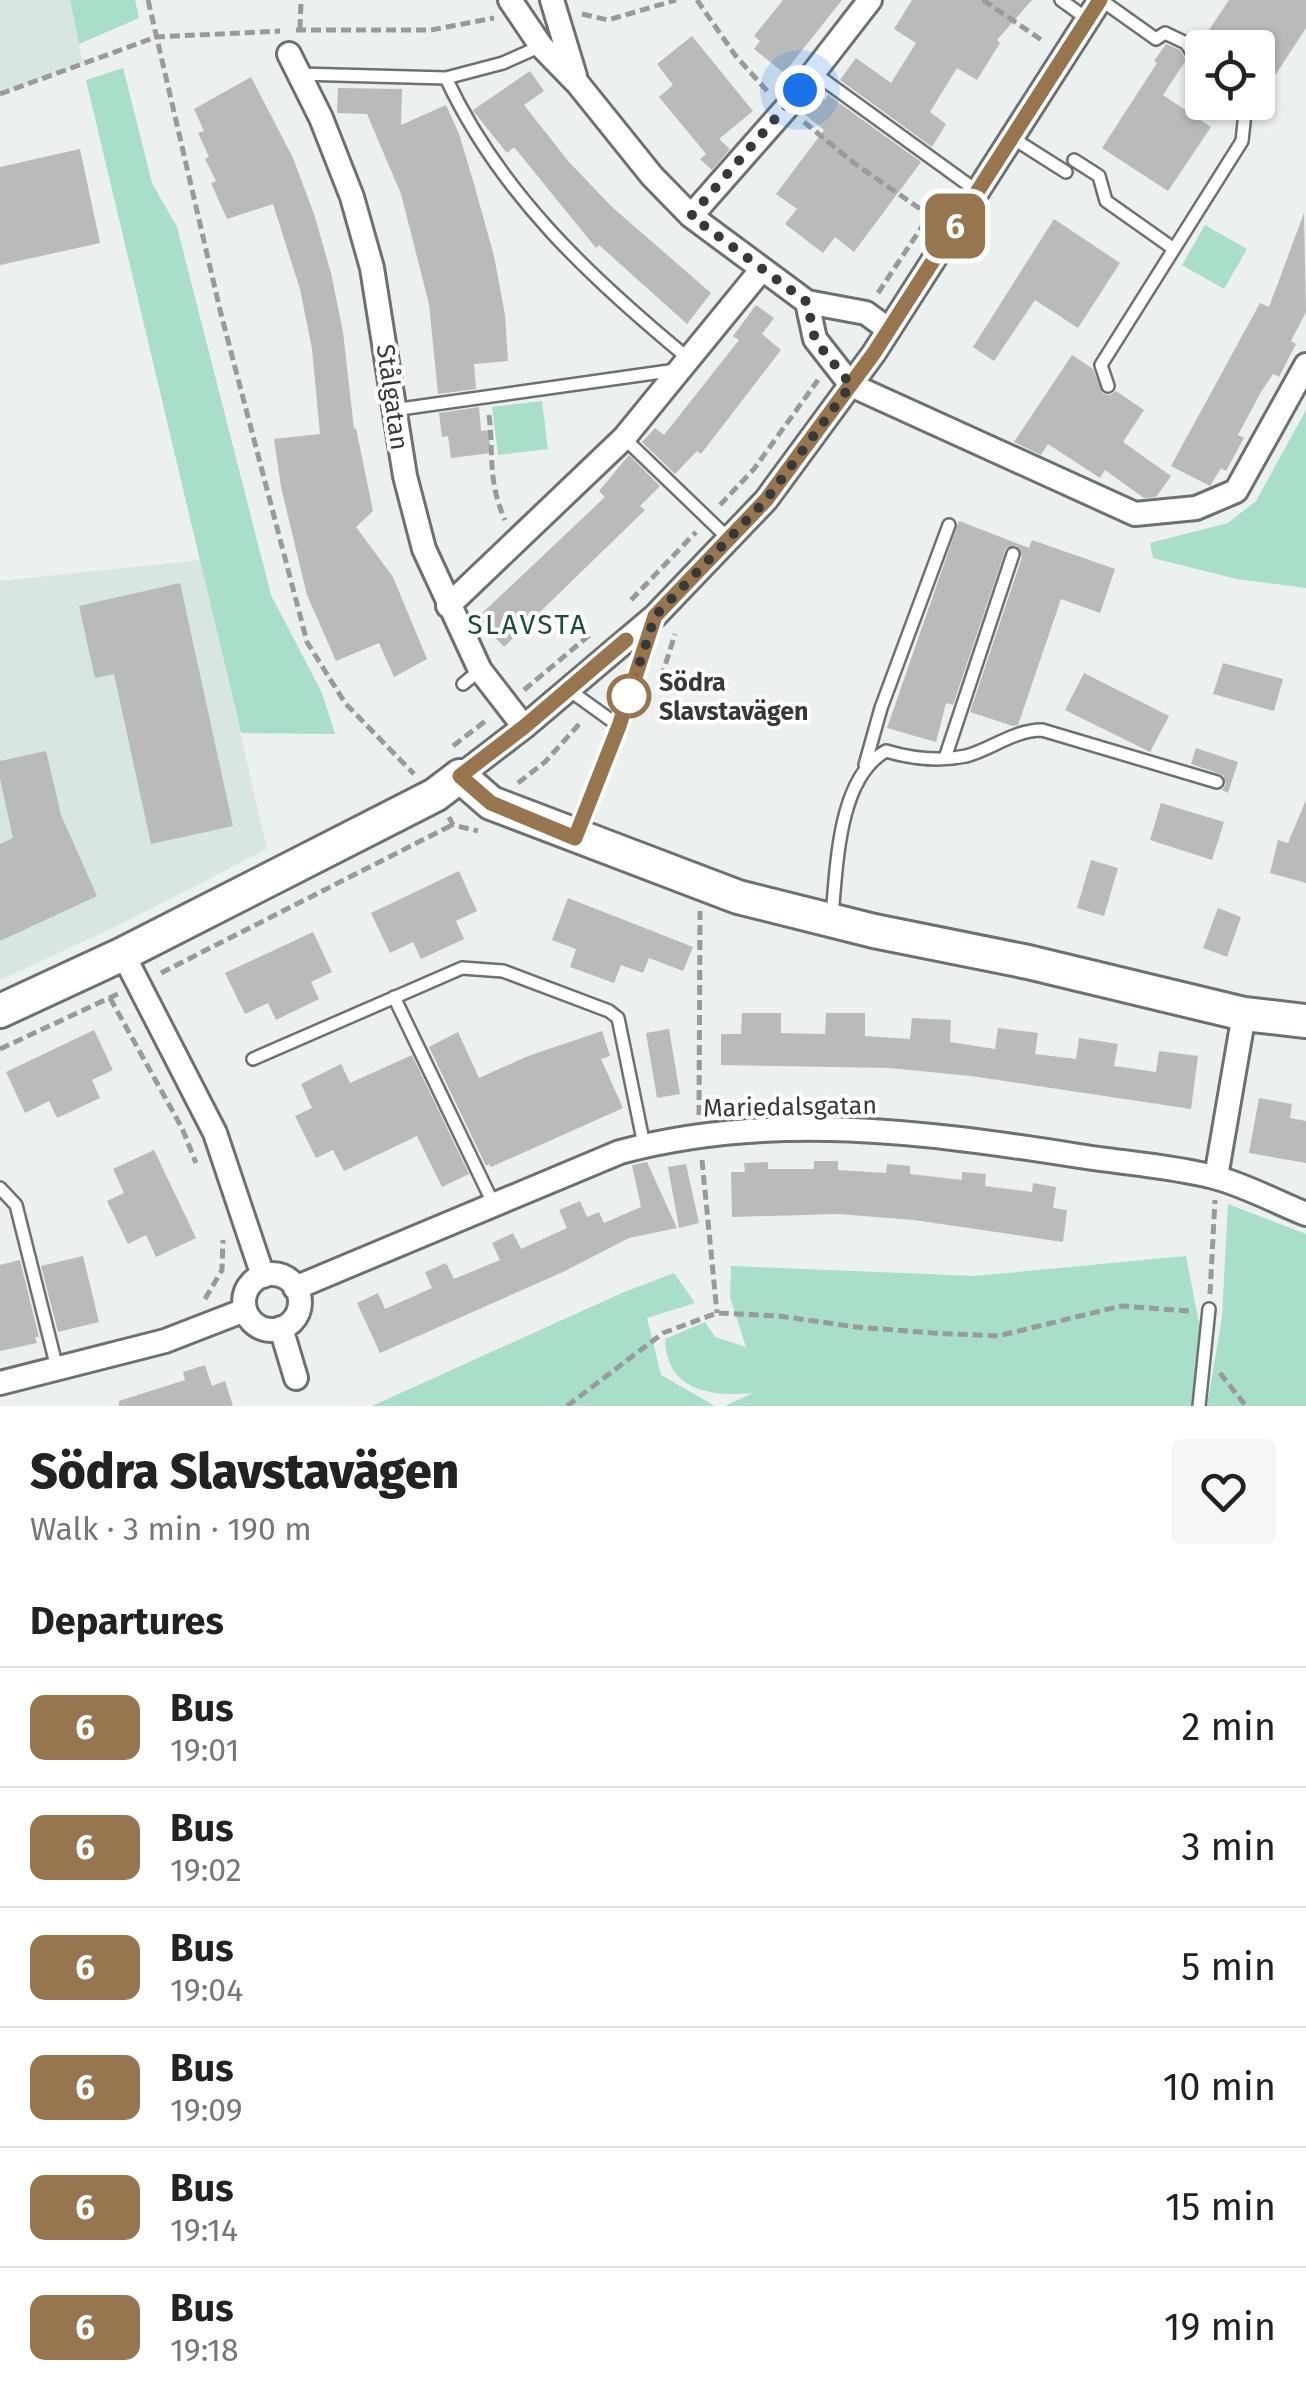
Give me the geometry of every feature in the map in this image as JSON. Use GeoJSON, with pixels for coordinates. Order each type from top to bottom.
{"type":"FeatureCollection","features":[{"type":"Feature","properties":{"kind":"street"},"geometry":{"type":"LineString","coordinates":[[691,216],[814,73],[870,0]]}},
{"type":"Feature","properties":{"kind":"street"},"geometry":{"type":"LineString","coordinates":[[0,1011],[124,954],[447,774],[524,727],[655,616],[766,500],[851,385],[1011,137],[1083,4]]}},
{"type":"Feature","properties":{"kind":"street"},"geometry":{"type":"LineString","coordinates":[[512,5],[541,46],[691,216],[807,302],[866,312],[889,330]]}},
{"type":"Feature","properties":{"kind":"street"},"geometry":{"type":"LineString","coordinates":[[560,5],[578,84]]}},
{"type":"Feature","properties":{"kind":"street","name":"Stålgatan"},"geometry":{"type":"LineString","coordinates":[[294,64],[321,118],[362,232],[384,332],[405,476],[424,550],[472,677],[506,704],[524,727]]}},
{"type":"Feature","properties":{"kind":"street"},"geometry":{"type":"LineString","coordinates":[[448,606],[624,438],[762,270]]}},
{"type":"Feature","properties":{"kind":"street"},"geometry":{"type":"LineString","coordinates":[[807,302],[815,340],[851,385],[1135,514],[1196,508],[1236,491],[1306,365]]}},
{"type":"Feature","properties":{"kind":"street"},"geometry":{"type":"LineString","coordinates":[[447,774],[491,803],[738,897],[1244,1014],[1306,1021]]}},
{"type":"Feature","properties":{"kind":"street"},"geometry":{"type":"LineString","coordinates":[[124,954],[215,1133],[263,1276]]}},
{"type":"Feature","properties":{"kind":"street"},"geometry":{"type":"LineString","coordinates":[[1216,1177],[1244,1014]]}},
{"type":"Feature","properties":{"kind":"street","name":"Mariedalsgatan"},"geometry":{"type":"LineString","coordinates":[[295,1288],[604,1158],[699,1134],[757,1128],[854,1128],[982,1140],[1216,1177],[1306,1214]]}},
{"type":"Feature","properties":{"kind":"street"},"geometry":{"type":"LineString","coordinates":[[278,1275],[295,1288],[298,1310],[289,1324],[281,1328],[264,1330],[244,1310],[246,1291],[263,1276],[278,1275]]}},
{"type":"Feature","properties":{"kind":"street"},"geometry":{"type":"LineString","coordinates":[[0,1383],[164,1341],[244,1310]]}},
{"type":"Feature","properties":{"kind":"street"},"geometry":{"type":"LineString","coordinates":[[281,1328],[296,1378]]}},
{"type":"Feature","properties":{"kind":"lane"},"geometry":{"type":"LineString","coordinates":[[1083,4],[1156,39],[1164,33],[1185,44]]}},
{"type":"Feature","properties":{"kind":"lane"},"geometry":{"type":"LineString","coordinates":[[294,64],[446,78],[504,62],[541,46]]}},
{"type":"Feature","properties":{"kind":"lane"},"geometry":{"type":"LineString","coordinates":[[814,73],[977,191]]}},
{"type":"Feature","properties":{"kind":"lane"},"geometry":{"type":"LineString","coordinates":[[446,78],[466,122],[556,240],[685,364]]}},
{"type":"Feature","properties":{"kind":"lane"},"geometry":{"type":"LineString","coordinates":[[1108,386],[1101,365],[1242,141],[1244,120]]}},
{"type":"Feature","properties":{"kind":"lane"},"geometry":{"type":"LineString","coordinates":[[1011,137],[1066,172]]}},
{"type":"Feature","properties":{"kind":"lane"},"geometry":{"type":"LineString","coordinates":[[1074,160],[1100,176],[1106,201],[1174,249]]}},
{"type":"Feature","properties":{"kind":"lane"},"geometry":{"type":"LineString","coordinates":[[394,410],[685,364]]}},
{"type":"Feature","properties":{"kind":"lane"},"geometry":{"type":"LineString","coordinates":[[624,438],[730,540]]}},
{"type":"Feature","properties":{"kind":"lane"},"geometry":{"type":"LineString","coordinates":[[864,770],[881,708],[949,525]]}},
{"type":"Feature","properties":{"kind":"lane"},"geometry":{"type":"LineString","coordinates":[[945,758],[1013,554]]}},
{"type":"Feature","properties":{"kind":"lane"},"geometry":{"type":"LineString","coordinates":[[575,838],[619,726],[655,616]]}},
{"type":"Feature","properties":{"kind":"lane"},"geometry":{"type":"LineString","coordinates":[[570,690],[619,726]]}},
{"type":"Feature","properties":{"kind":"lane"},"geometry":{"type":"LineString","coordinates":[[831,920],[848,801],[869,762],[886,751],[918,760],[965,756],[1028,730],[1042,730],[1218,782]]}},
{"type":"Feature","properties":{"kind":"lane"},"geometry":{"type":"LineString","coordinates":[[252,1060],[453,971],[503,971],[614,1014],[620,1022],[644,1145]]}},
{"type":"Feature","properties":{"kind":"lane"},"geometry":{"type":"LineString","coordinates":[[394,997],[494,1206]]}},
{"type":"Feature","properties":{"kind":"lane"},"geometry":{"type":"LineString","coordinates":[[0,1188],[16,1205],[57,1368]]}},
{"type":"Feature","properties":{"kind":"lane"},"geometry":{"type":"LineString","coordinates":[[1199,1406],[1209,1310]]}},
{"type":"Feature","properties":{"kind":"path"},"geometry":{"type":"LineString","coordinates":[[148,0],[220,310],[307,642],[345,703],[447,774],[506,704],[605,622]]}},
{"type":"Feature","properties":{"kind":"path"},"geometry":{"type":"LineString","coordinates":[[300,29],[301,0]]}},
{"type":"Feature","properties":{"kind":"path"},"geometry":{"type":"LineString","coordinates":[[560,5],[608,20],[676,0]]}},
{"type":"Feature","properties":{"kind":"path"},"geometry":{"type":"LineString","coordinates":[[983,0],[1043,41],[1083,4]]}},
{"type":"Feature","properties":{"kind":"path"},"geometry":{"type":"LineString","coordinates":[[0,94],[156,37],[300,29],[431,30],[491,19],[512,5]]}},
{"type":"Feature","properties":{"kind":"path"},"geometry":{"type":"LineString","coordinates":[[866,312],[956,176]]}},
{"type":"Feature","properties":{"kind":"path"},"geometry":{"type":"LineString","coordinates":[[619,611],[754,470],[831,362]]}},
{"type":"Feature","properties":{"kind":"path"},"geometry":{"type":"LineString","coordinates":[[487,397],[494,452],[490,463],[493,491],[505,520],[524,534]]}},
{"type":"Feature","properties":{"kind":"path"},"geometry":{"type":"LineString","coordinates":[[110,998],[182,1128],[202,1179]]}},
{"type":"Feature","properties":{"kind":"path"},"geometry":{"type":"LineString","coordinates":[[567,1406],[663,1332],[717,1314],[998,1336],[1121,1306],[1177,1312],[1209,1310],[1216,1177]]}},
{"type":"Feature","properties":{"kind":"path"},"geometry":{"type":"LineString","coordinates":[[194,1306],[210,1294],[222,1270],[224,1249],[218,1226]]}},
{"type":"Feature","properties":{"kind":"path"},"geometry":{"type":"LineString","coordinates":[[1205,1354],[1246,1406]]}},
{"type":"Feature","properties":{"kind":"shaded area"},"geometry":{"type":"Polygon","coordinates":[[[0,0],[70,0],[83,64],[0,94],[0,0]]]}},
{"type":"Feature","properties":{"kind":"shaded area"},"geometry":{"type":"Polygon","coordinates":[[[200,560],[267,849],[115,927],[0,980],[0,581],[200,560]]]}},
{"type":"Feature","properties":{"kind":"green space"},"geometry":{"type":"Polygon","coordinates":[[[70,0],[135,0],[139,18],[79,44],[70,0]]]}},
{"type":"Feature","properties":{"kind":"green space"},"geometry":{"type":"Polygon","coordinates":[[[123,68],[152,183],[177,227],[271,595],[322,693],[335,734],[241,733],[86,80],[123,68]]]}},
{"type":"Feature","properties":{"kind":"green space"},"geometry":{"type":"Polygon","coordinates":[[[1205,225],[1247,249],[1224,289],[1182,265],[1205,225]]]}},
{"type":"Feature","properties":{"kind":"green space"},"geometry":{"type":"Polygon","coordinates":[[[542,401],[548,449],[498,455],[492,407],[542,401]]]}},
{"type":"Feature","properties":{"kind":"green space"},"geometry":{"type":"Polygon","coordinates":[[[1306,410],[1306,588],[1237,579],[1153,558],[1150,543],[1228,523],[1256,501],[1306,410]]]}},
{"type":"Feature","properties":{"kind":"green space"},"geometry":{"type":"Polygon","coordinates":[[[1228,1204],[1306,1234],[1306,1406],[1207,1406],[1222,1317],[1228,1204]]]}},
{"type":"Feature","properties":{"kind":"green space"},"geometry":{"type":"Polygon","coordinates":[[[1186,1256],[1205,1354],[1199,1406],[725,1406],[753,1393],[722,1394],[694,1387],[673,1370],[667,1356],[665,1339],[705,1322],[715,1337],[746,1347],[730,1297],[731,1266],[975,1276],[1186,1256]]]}},
{"type":"Feature","properties":{"kind":"green space"},"geometry":{"type":"Polygon","coordinates":[[[674,1273],[695,1303],[647,1318],[661,1375],[715,1406],[372,1406],[622,1293],[674,1273]]]}},
{"type":"Feature","properties":{"kind":"building"},"geometry":{"type":"Polygon","coordinates":[[[783,0],[842,0],[784,73],[754,49],[760,41],[754,36],[783,0]]]}},
{"type":"Feature","properties":{"kind":"building"},"geometry":{"type":"Polygon","coordinates":[[[912,0],[1032,0],[997,40],[1000,43],[977,80],[957,68],[930,112],[946,124],[932,147],[840,80],[856,58],[891,83],[916,43],[894,29],[912,0]]]}},
{"type":"Feature","properties":{"kind":"building"},"geometry":{"type":"Polygon","coordinates":[[[1229,0],[1306,0],[1306,28],[1276,74],[1275,30],[1209,30],[1229,0]]]}},
{"type":"Feature","properties":{"kind":"building"},"geometry":{"type":"Polygon","coordinates":[[[692,36],[753,111],[719,139],[730,149],[712,170],[700,159],[706,154],[659,97],[673,85],[657,64],[692,36]]]}},
{"type":"Feature","properties":{"kind":"building"},"geometry":{"type":"Polygon","coordinates":[[[1166,44],[1180,50],[1185,62],[1163,95],[1185,110],[1185,120],[1200,120],[1211,127],[1168,191],[1102,148],[1157,63],[1154,61],[1166,44]]]}},
{"type":"Feature","properties":{"kind":"building"},"geometry":{"type":"Polygon","coordinates":[[[530,71],[544,91],[524,105],[569,162],[612,207],[711,293],[687,324],[599,245],[596,248],[514,147],[507,153],[474,112],[530,71]]]}},
{"type":"Feature","properties":{"kind":"building"},"geometry":{"type":"Polygon","coordinates":[[[251,77],[293,158],[331,273],[343,332],[354,429],[373,511],[356,527],[393,577],[427,659],[394,677],[379,643],[336,661],[307,595],[281,487],[274,439],[320,434],[312,349],[300,289],[273,204],[227,219],[211,183],[216,181],[205,159],[209,157],[198,133],[204,131],[194,109],[251,77]]]}},
{"type":"Feature","properties":{"kind":"building"},"geometry":{"type":"Polygon","coordinates":[[[338,88],[402,89],[401,125],[446,105],[474,184],[505,315],[508,361],[474,364],[476,389],[438,394],[429,304],[401,194],[367,114],[337,113],[338,88]]]}},
{"type":"Feature","properties":{"kind":"building"},"geometry":{"type":"Polygon","coordinates":[[[818,94],[825,100],[828,95],[921,162],[854,252],[835,237],[823,253],[785,224],[797,209],[776,194],[824,130],[803,113],[818,94]]]}},
{"type":"Feature","properties":{"kind":"building"},"geometry":{"type":"Polygon","coordinates":[[[80,149],[100,243],[0,265],[0,167],[80,149]]]}},
{"type":"Feature","properties":{"kind":"building"},"geometry":{"type":"Polygon","coordinates":[[[1304,213],[1306,312],[1291,341],[1296,344],[1279,377],[1273,374],[1261,392],[1238,435],[1244,438],[1226,471],[1221,468],[1210,486],[1171,466],[1260,303],[1269,307],[1304,213]]]}},
{"type":"Feature","properties":{"kind":"building"},"geometry":{"type":"Polygon","coordinates":[[[1054,219],[1120,263],[1078,328],[1035,300],[994,361],[973,347],[1054,219]]]}},
{"type":"Feature","properties":{"kind":"building"},"geometry":{"type":"Polygon","coordinates":[[[756,305],[774,318],[762,334],[781,350],[701,454],[697,451],[675,474],[642,442],[655,428],[664,435],[739,340],[733,336],[756,305]]]}},
{"type":"Feature","properties":{"kind":"building"},"geometry":{"type":"Polygon","coordinates":[[[1072,355],[1093,369],[1103,394],[1116,391],[1144,410],[1123,442],[1171,476],[1156,497],[1144,498],[1105,470],[1100,478],[1048,444],[1041,455],[1014,442],[1072,355]]]}},
{"type":"Feature","properties":{"kind":"building"},"geometry":{"type":"Polygon","coordinates":[[[479,407],[481,431],[488,430],[491,453],[451,458],[448,436],[442,437],[439,413],[479,407]]]}},
{"type":"Feature","properties":{"kind":"building"},"geometry":{"type":"Polygon","coordinates":[[[629,455],[660,486],[640,506],[645,510],[504,647],[477,618],[605,497],[599,491],[629,455]]]}},
{"type":"Feature","properties":{"kind":"building"},"geometry":{"type":"Polygon","coordinates":[[[959,521],[1029,548],[1032,540],[1115,569],[1100,613],[1061,599],[1018,725],[1013,726],[970,712],[1022,557],[1017,546],[1006,548],[953,705],[946,703],[936,742],[887,728],[959,521]]]}},
{"type":"Feature","properties":{"kind":"building"},"geometry":{"type":"Polygon","coordinates":[[[180,583],[233,826],[151,844],[114,674],[95,678],[79,606],[180,583]]]}},
{"type":"Feature","properties":{"kind":"building"},"geometry":{"type":"Polygon","coordinates":[[[1223,663],[1283,679],[1274,711],[1213,694],[1223,663]]]}},
{"type":"Feature","properties":{"kind":"building"},"geometry":{"type":"Polygon","coordinates":[[[1084,673],[1169,716],[1150,752],[1065,710],[1084,673]]]}},
{"type":"Feature","properties":{"kind":"building"},"geometry":{"type":"Polygon","coordinates":[[[1196,748],[1238,762],[1228,793],[1222,790],[1226,784],[1223,775],[1191,764],[1196,748]]]}},
{"type":"Feature","properties":{"kind":"building"},"geometry":{"type":"Polygon","coordinates":[[[46,751],[61,815],[97,896],[0,941],[0,844],[13,838],[0,761],[46,751]]]}},
{"type":"Feature","properties":{"kind":"building"},"geometry":{"type":"Polygon","coordinates":[[[1306,800],[1306,883],[1270,873],[1278,840],[1288,843],[1306,800]]]}},
{"type":"Feature","properties":{"kind":"building"},"geometry":{"type":"Polygon","coordinates":[[[1161,803],[1224,822],[1212,860],[1150,840],[1161,803]]]}},
{"type":"Feature","properties":{"kind":"building"},"geometry":{"type":"Polygon","coordinates":[[[1091,860],[1118,868],[1104,916],[1077,908],[1091,860]]]}},
{"type":"Feature","properties":{"kind":"building"},"geometry":{"type":"Polygon","coordinates":[[[459,871],[477,911],[456,921],[464,939],[421,959],[413,942],[390,953],[371,913],[459,871]]]}},
{"type":"Feature","properties":{"kind":"building"},"geometry":{"type":"Polygon","coordinates":[[[568,898],[693,947],[683,971],[649,958],[643,973],[621,965],[614,983],[570,967],[576,949],[552,940],[568,898]]]}},
{"type":"Feature","properties":{"kind":"building"},"geometry":{"type":"Polygon","coordinates":[[[1218,908],[1241,917],[1227,957],[1203,948],[1218,908]]]}},
{"type":"Feature","properties":{"kind":"building"},"geometry":{"type":"Polygon","coordinates":[[[313,932],[332,972],[311,982],[319,999],[276,1020],[268,1003],[245,1014],[225,973],[313,932]]]}},
{"type":"Feature","properties":{"kind":"building"},"geometry":{"type":"Polygon","coordinates":[[[742,1013],[781,1013],[781,1033],[825,1034],[826,1013],[865,1013],[865,1036],[910,1039],[912,1018],[951,1020],[950,1042],[995,1049],[998,1028],[1038,1033],[1035,1054],[1076,1059],[1079,1038],[1118,1044],[1114,1066],[1156,1072],[1159,1051],[1198,1056],[1191,1109],[971,1076],[889,1068],[721,1065],[721,1034],[741,1034],[742,1013]]]}},
{"type":"Feature","properties":{"kind":"building"},"geometry":{"type":"Polygon","coordinates":[[[669,1029],[680,1094],[657,1098],[646,1033],[669,1029]]]}},
{"type":"Feature","properties":{"kind":"building"},"geometry":{"type":"Polygon","coordinates":[[[94,1030],[113,1070],[92,1080],[100,1098],[57,1118],[49,1101],[25,1113],[6,1072],[94,1030]]]}},
{"type":"Feature","properties":{"kind":"building"},"geometry":{"type":"Polygon","coordinates":[[[602,1031],[610,1056],[601,1059],[623,1108],[486,1166],[429,1047],[458,1032],[479,1078],[528,1056],[602,1031]]]}},
{"type":"Feature","properties":{"kind":"building"},"geometry":{"type":"Polygon","coordinates":[[[412,1055],[469,1174],[442,1187],[417,1136],[344,1171],[333,1150],[316,1158],[295,1116],[312,1108],[301,1084],[341,1064],[350,1083],[412,1055]]]}},
{"type":"Feature","properties":{"kind":"building"},"geometry":{"type":"Polygon","coordinates":[[[1259,1098],[1292,1104],[1290,1118],[1306,1121],[1306,1163],[1249,1153],[1259,1098]]]}},
{"type":"Feature","properties":{"kind":"building"},"geometry":{"type":"Polygon","coordinates":[[[154,1150],[196,1238],[156,1257],[146,1235],[128,1244],[107,1201],[124,1193],[113,1169],[154,1150]]]}},
{"type":"Feature","properties":{"kind":"building"},"geometry":{"type":"Polygon","coordinates":[[[814,1161],[838,1161],[838,1170],[886,1173],[887,1164],[910,1166],[910,1174],[962,1180],[962,1172],[986,1174],[985,1186],[1032,1192],[1033,1183],[1056,1187],[1053,1208],[1067,1210],[1063,1242],[914,1220],[838,1214],[732,1217],[731,1172],[745,1172],[744,1163],[768,1162],[768,1169],[814,1169],[814,1161]]]}},
{"type":"Feature","properties":{"kind":"building"},"geometry":{"type":"Polygon","coordinates":[[[647,1162],[677,1228],[629,1238],[563,1272],[380,1353],[357,1303],[378,1293],[385,1309],[432,1288],[425,1272],[446,1263],[454,1279],[500,1260],[492,1243],[513,1233],[521,1249],[567,1228],[559,1210],[580,1201],[587,1217],[599,1212],[604,1223],[641,1207],[632,1165],[647,1162]]]}},
{"type":"Feature","properties":{"kind":"building"},"geometry":{"type":"Polygon","coordinates":[[[686,1164],[699,1223],[679,1228],[668,1167],[686,1164]]]}},
{"type":"Feature","properties":{"kind":"building"},"geometry":{"type":"Polygon","coordinates":[[[83,1256],[99,1322],[58,1332],[41,1266],[83,1256]]]}},
{"type":"Feature","properties":{"kind":"building"},"geometry":{"type":"Polygon","coordinates":[[[20,1260],[39,1337],[35,1337],[37,1343],[0,1351],[0,1265],[20,1260]]]}},
{"type":"Feature","properties":{"kind":"building"},"geometry":{"type":"Polygon","coordinates":[[[205,1365],[212,1386],[225,1381],[233,1406],[119,1406],[119,1401],[185,1380],[183,1372],[205,1365]]]}},
{"type":"Feature","properties":{"kind":"bus line","name":"6"},"geometry":{"type":"LineString","coordinates":[[626,640],[570,690],[460,776],[491,803],[575,838],[619,726],[655,616],[766,500],[874,353],[1100,0]]}},
{"type":"Feature","properties":{"kind":"place","name":"Södra Slavstavägen"},"geometry":{"type":"Point","coordinates":[629,696]}},
{"type":"Feature","properties":{"kind":"district","name":"SLAVSTA"},"geometry":{"type":"Point","coordinates":[528,624]}},
{"type":"Feature","properties":{"kind":"route"},"geometry":{"type":"LineString","coordinates":[[629,696],[655,616],[766,500],[851,385],[815,340],[807,302],[691,216],[800,90]]}}]}
